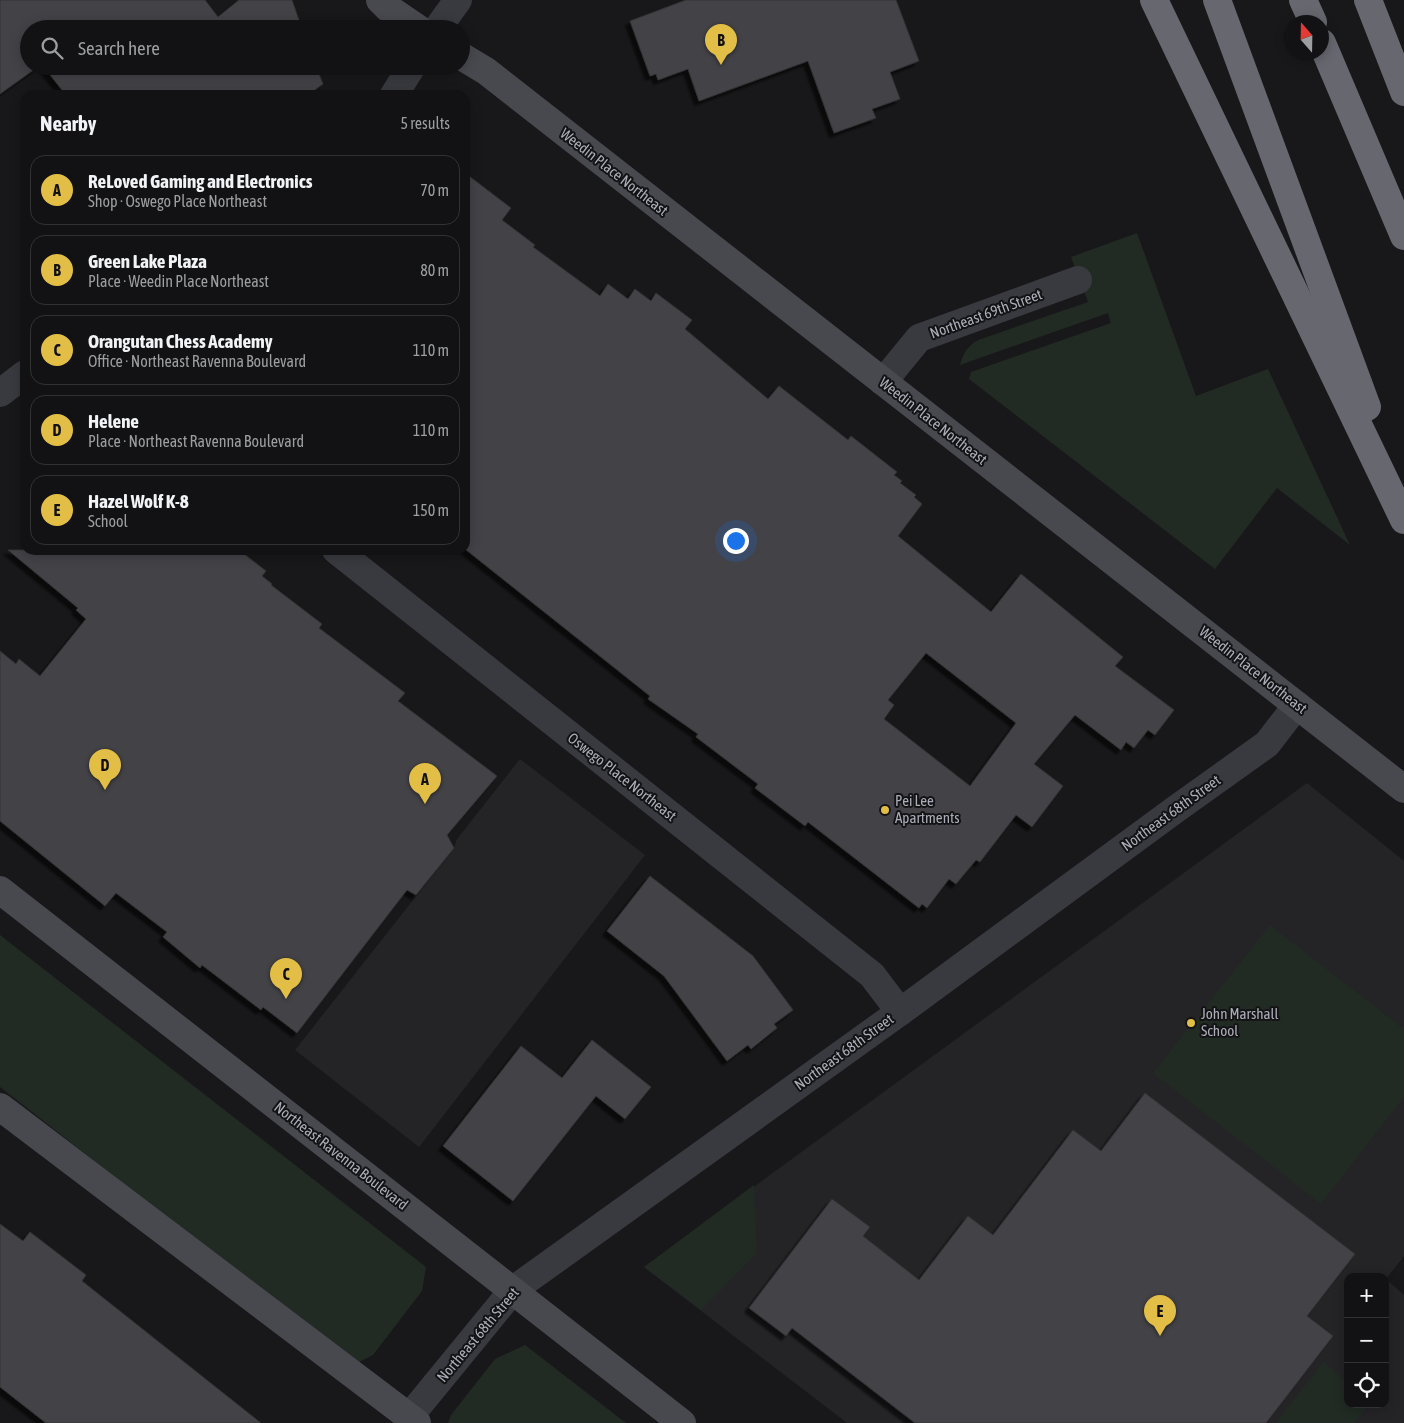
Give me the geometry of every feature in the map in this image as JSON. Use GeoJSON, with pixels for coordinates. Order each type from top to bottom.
{"type":"FeatureCollection","features":[{"type":"Feature","properties":{"kind":"highway"},"geometry":{"type":"LineString","coordinates":[[1154,0],[1404,520]]}},
{"type":"Feature","properties":{"kind":"highway"},"geometry":{"type":"LineString","coordinates":[[1217,0],[1404,508]]}},
{"type":"Feature","properties":{"kind":"highway"},"geometry":{"type":"LineString","coordinates":[[1303,0],[1310,15]]}},
{"type":"Feature","properties":{"kind":"highway"},"geometry":{"type":"LineString","coordinates":[[1368,0],[1404,92]]}},
{"type":"Feature","properties":{"kind":"highway"},"geometry":{"type":"LineString","coordinates":[[1329,59],[1404,236]]}},
{"type":"Feature","properties":{"kind":"main road"},"geometry":{"type":"LineString","coordinates":[[380,0],[406,20]]}},
{"type":"Feature","properties":{"kind":"main road","name":"Weedin Place Northeast"},"geometry":{"type":"LineString","coordinates":[[470,61],[486,71],[1404,789]]}},
{"type":"Feature","properties":{"kind":"main road","name":"Northeast Ravenna Boulevard"},"geometry":{"type":"LineString","coordinates":[[0,890],[682,1423]]}},
{"type":"Feature","properties":{"kind":"main road"},"geometry":{"type":"LineString","coordinates":[[0,1107],[413,1420]]}},
{"type":"Feature","properties":{"kind":"street"},"geometry":{"type":"LineString","coordinates":[[444,20],[458,0]]}},
{"type":"Feature","properties":{"kind":"street"},"geometry":{"type":"LineString","coordinates":[[397,90],[406,75]]}},
{"type":"Feature","properties":{"kind":"street","name":"Northeast 69th Street"},"geometry":{"type":"LineString","coordinates":[[883,382],[919,338],[1078,280]]}},
{"type":"Feature","properties":{"kind":"street"},"geometry":{"type":"LineString","coordinates":[[0,392],[20,378]]}},
{"type":"Feature","properties":{"kind":"street","name":"Oswego Place Northeast"},"geometry":{"type":"LineString","coordinates":[[342,555],[872,975],[900,1012]]}},
{"type":"Feature","properties":{"kind":"street","name":"Northeast 68th Street"},"geometry":{"type":"LineString","coordinates":[[413,1420],[513,1290],[900,1012],[1266,744],[1297,705]]}},
{"type":"Feature","properties":{"kind":"shaded area"},"geometry":{"type":"Polygon","coordinates":[[[1137,233],[1196,396],[1268,369],[1350,545],[1277,488],[1215,569],[969,379],[971,372],[1111,323],[1108,313],[960,365],[966,350],[978,340],[1088,302],[1071,257],[1137,233]]]}},
{"type":"Feature","properties":{"kind":"shaded area"},"geometry":{"type":"Polygon","coordinates":[[[520,759],[645,855],[419,1147],[295,1050],[454,848],[457,839],[520,759]]]}},
{"type":"Feature","properties":{"kind":"shaded area","name":"John Marshall School"},"geometry":{"type":"Polygon","coordinates":[[[1307,783],[1404,861],[1404,1256],[1389,1275],[1389,1273],[1344,1273],[1344,1408],[1389,1408],[1389,1282],[1404,1295],[1404,1423],[847,1423],[644,1267],[1307,783]]]}},
{"type":"Feature","properties":{"kind":"shaded area"},"geometry":{"type":"Polygon","coordinates":[[[1270,925],[1404,1029],[1404,1097],[1321,1204],[1153,1073],[1270,925]]]}},
{"type":"Feature","properties":{"kind":"shaded area"},"geometry":{"type":"Polygon","coordinates":[[[0,935],[426,1267],[422,1291],[373,1355],[355,1364],[0,1087],[0,935]]]}},
{"type":"Feature","properties":{"kind":"shaded area"},"geometry":{"type":"Polygon","coordinates":[[[754,1185],[757,1253],[701,1310],[644,1267],[754,1185]]]}},
{"type":"Feature","properties":{"kind":"shaded area"},"geometry":{"type":"Polygon","coordinates":[[[525,1345],[626,1423],[448,1423],[451,1415],[495,1359],[525,1345]]]}},
{"type":"Feature","properties":{"kind":"shaded area"},"geometry":{"type":"Polygon","coordinates":[[[1323,1362],[1344,1379],[1344,1408],[1366,1408],[1355,1423],[1276,1423],[1323,1362]]]}},
{"type":"Feature","properties":{"kind":"building"},"geometry":{"type":"Polygon","coordinates":[[[0,0],[205,0],[218,17],[239,0],[292,0],[299,20],[20,20],[20,75],[26,75],[0,94],[0,0]]]}},
{"type":"Feature","properties":{"kind":"building"},"geometry":{"type":"Polygon","coordinates":[[[686,0],[896,0],[919,61],[890,72],[900,99],[872,109],[876,118],[834,133],[808,61],[699,101],[688,69],[658,80],[656,74],[650,76],[630,21],[686,0]]]}},
{"type":"Feature","properties":{"kind":"building"},"geometry":{"type":"Polygon","coordinates":[[[50,75],[320,75],[323,84],[315,90],[62,90],[50,75]]]}},
{"type":"Feature","properties":{"kind":"building"},"geometry":{"type":"Polygon","coordinates":[[[470,177],[511,208],[502,220],[535,245],[533,247],[600,296],[608,284],[628,299],[635,289],[651,301],[656,293],[692,320],[685,329],[768,399],[779,386],[848,440],[851,436],[897,472],[894,475],[902,481],[900,483],[916,495],[914,497],[922,504],[898,536],[991,612],[1021,574],[1123,657],[1115,666],[1174,710],[1155,735],[1148,730],[1134,748],[1126,742],[1121,750],[1075,715],[1034,764],[1063,786],[1032,827],[1016,815],[980,862],[976,860],[956,884],[949,879],[927,908],[922,904],[919,908],[808,822],[805,826],[755,788],[758,784],[696,737],[698,734],[648,699],[650,696],[470,553],[470,177]],[[926,653],[888,700],[894,705],[884,719],[970,786],[1016,723],[926,653]]]}},
{"type":"Feature","properties":{"kind":"building"},"geometry":{"type":"Polygon","coordinates":[[[8,550],[20,550],[20,555],[245,555],[266,571],[262,576],[271,585],[322,624],[319,628],[405,693],[398,701],[497,776],[447,835],[454,848],[416,895],[407,890],[297,1033],[263,1007],[261,1010],[202,965],[200,968],[163,937],[167,932],[116,893],[105,906],[0,821],[0,651],[16,664],[19,659],[40,676],[86,619],[76,610],[78,608],[8,550]]]}},
{"type":"Feature","properties":{"kind":"building"},"geometry":{"type":"Polygon","coordinates":[[[650,876],[753,956],[793,1010],[774,1024],[777,1028],[751,1049],[748,1045],[727,1061],[664,976],[607,931],[650,876]]]}},
{"type":"Feature","properties":{"kind":"building"},"geometry":{"type":"Polygon","coordinates":[[[592,1040],[651,1087],[625,1119],[596,1096],[513,1201],[443,1146],[521,1046],[562,1078],[592,1040]]]}},
{"type":"Feature","properties":{"kind":"building"},"geometry":{"type":"Polygon","coordinates":[[[1145,1093],[1355,1254],[1307,1316],[1333,1336],[1266,1423],[915,1423],[792,1328],[786,1336],[749,1308],[832,1199],[870,1227],[863,1236],[919,1280],[968,1216],[993,1235],[1073,1130],[1101,1151],[1145,1093]]]}},
{"type":"Feature","properties":{"kind":"building"},"geometry":{"type":"Polygon","coordinates":[[[0,1224],[23,1241],[30,1232],[86,1275],[82,1281],[261,1423],[46,1423],[0,1387],[0,1224]]]}},
{"type":"Feature","properties":{"kind":"place","name":"Green Lake Plaza"},"geometry":{"type":"Point","coordinates":[721,65]}},
{"type":"Feature","properties":{"kind":"place","name":"Helene"},"geometry":{"type":"Point","coordinates":[105,790]}},
{"type":"Feature","properties":{"kind":"place","name":"ReLoved Gaming and Electronics"},"geometry":{"type":"Point","coordinates":[425,804]}},
{"type":"Feature","properties":{"kind":"place","name":"Pei Lee Apartments"},"geometry":{"type":"Point","coordinates":[885,810]}},
{"type":"Feature","properties":{"kind":"place","name":"Orangutan Chess Academy"},"geometry":{"type":"Point","coordinates":[286,999]}},
{"type":"Feature","properties":{"kind":"place","name":"John Marshall School"},"geometry":{"type":"Point","coordinates":[1191,1023]}},
{"type":"Feature","properties":{"kind":"place","name":"Hazel Wolf K-8"},"geometry":{"type":"Point","coordinates":[1160,1336]}}]}
